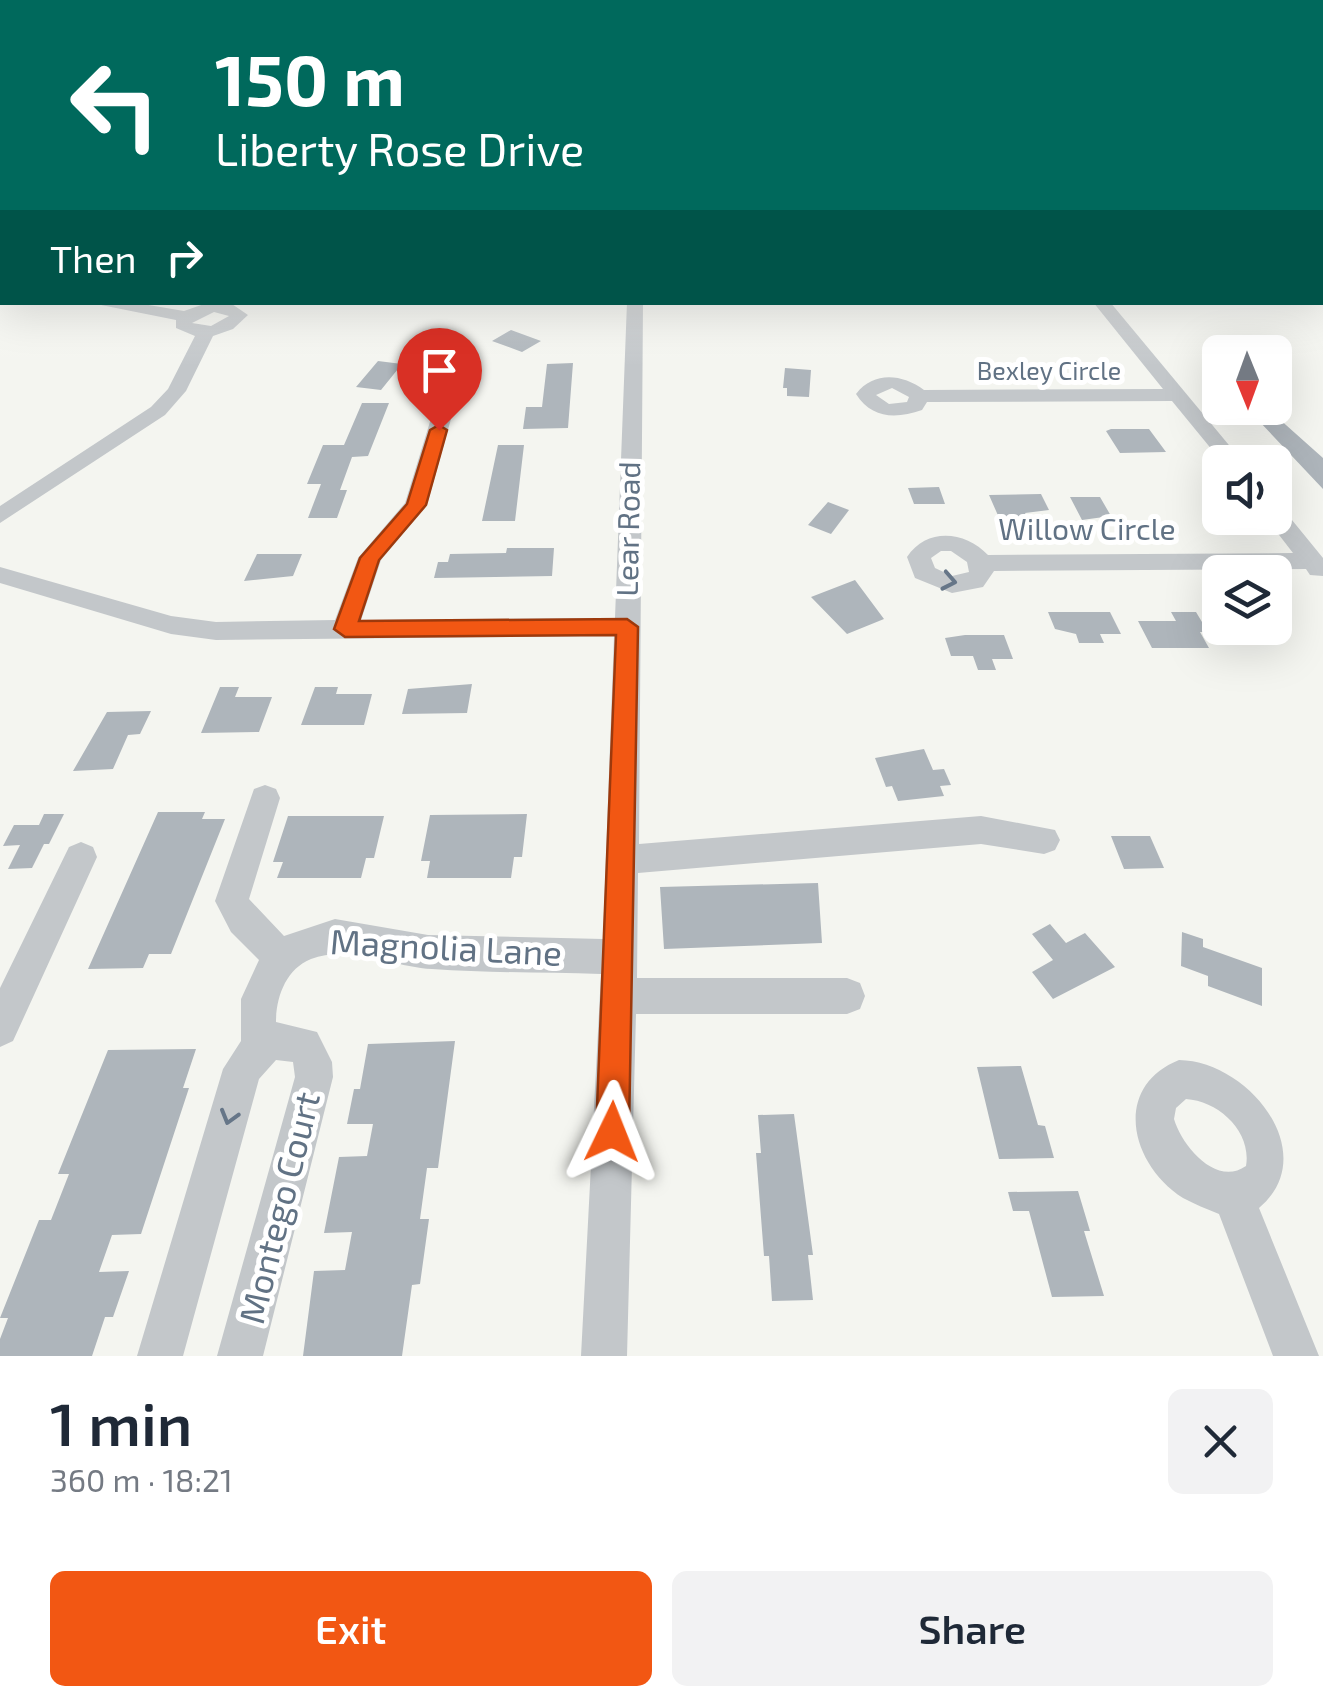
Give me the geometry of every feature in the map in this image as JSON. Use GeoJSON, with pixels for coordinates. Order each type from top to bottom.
{"type":"FeatureCollection","features":[{"type":"Feature","properties":{"kind":"street"},"geometry":{"type":"LineString","coordinates":[[114,305],[186,316],[215,305]]}},
{"type":"Feature","properties":{"kind":"street"},"geometry":{"type":"LineString","coordinates":[[186,316],[184,328],[206,332],[237,320],[238,312],[220,305]]}},
{"type":"Feature","properties":{"kind":"street","name":"Lear Road"},"geometry":{"type":"LineString","coordinates":[[604,1356],[619,976],[635,305]]}},
{"type":"Feature","properties":{"kind":"street"},"geometry":{"type":"LineString","coordinates":[[1104,305],[1219,445]]}},
{"type":"Feature","properties":{"kind":"street"},"geometry":{"type":"LineString","coordinates":[[0,516],[158,411],[176,391],[206,332]]}},
{"type":"Feature","properties":{"kind":"street"},"geometry":{"type":"LineString","coordinates":[[345,629],[370,558],[416,505],[447,399],[465,383]]}},
{"type":"Feature","properties":{"kind":"street","name":"Bexley Circle"},"geometry":{"type":"LineString","coordinates":[[919,396],[1179,395]]}},
{"type":"Feature","properties":{"kind":"street"},"geometry":{"type":"LineString","coordinates":[[1292,535],[1318,568]]}},
{"type":"Feature","properties":{"kind":"street","name":"Willow Circle"},"geometry":{"type":"LineString","coordinates":[[982,562],[1318,568]]}},
{"type":"Feature","properties":{"kind":"street"},"geometry":{"type":"LineString","coordinates":[[0,575],[194,629],[627,627]]}},
{"type":"Feature","properties":{"kind":"street"},"geometry":{"type":"LineString","coordinates":[[160,1356],[242,1070],[261,1046],[255,1018],[258,1002],[282,958],[243,921],[232,901],[265,798]]}},
{"type":"Feature","properties":{"kind":"street"},"geometry":{"type":"LineString","coordinates":[[622,860],[981,830],[1044,840]]}},
{"type":"Feature","properties":{"kind":"street"},"geometry":{"type":"LineString","coordinates":[[0,1028],[81,858]]}},
{"type":"Feature","properties":{"kind":"street","name":"Magnolia Lane"},"geometry":{"type":"LineString","coordinates":[[282,958],[299,946],[336,936],[619,976],[847,996]]}},
{"type":"Feature","properties":{"kind":"street","name":"Montego Court"},"geometry":{"type":"LineString","coordinates":[[240,1356],[314,1077],[313,1062],[304,1044],[276,1040],[261,1046]]}},
{"type":"Feature","properties":{"kind":"street"},"geometry":{"type":"LineString","coordinates":[[1233,1195],[1296,1356]]}},
{"type":"Feature","properties":{"kind":"building"},"geometry":{"type":"Polygon","coordinates":[[[511,330],[541,341],[522,352],[492,341],[511,330]]]}},
{"type":"Feature","properties":{"kind":"building"},"geometry":{"type":"Polygon","coordinates":[[[378,361],[402,364],[381,390],[356,387],[378,361]]]}},
{"type":"Feature","properties":{"kind":"building"},"geometry":{"type":"Polygon","coordinates":[[[573,363],[568,428],[523,429],[526,407],[542,407],[547,364],[573,363]]]}},
{"type":"Feature","properties":{"kind":"building"},"geometry":{"type":"Polygon","coordinates":[[[785,368],[811,370],[809,397],[787,396],[787,388],[783,388],[785,368]]]}},
{"type":"Feature","properties":{"kind":"building"},"geometry":{"type":"Polygon","coordinates":[[[362,403],[389,403],[368,456],[352,457],[340,490],[347,490],[337,518],[308,518],[321,484],[307,484],[323,445],[344,445],[362,403]]]}},
{"type":"Feature","properties":{"kind":"building"},"geometry":{"type":"Polygon","coordinates":[[[1263,425],[1286,425],[1323,458],[1323,489],[1292,456],[1292,445],[1282,445],[1263,425]]]}},
{"type":"Feature","properties":{"kind":"building"},"geometry":{"type":"Polygon","coordinates":[[[1149,429],[1166,452],[1120,453],[1106,431],[1149,429]]]}},
{"type":"Feature","properties":{"kind":"building"},"geometry":{"type":"Polygon","coordinates":[[[498,445],[524,445],[515,521],[482,521],[498,445]]]}},
{"type":"Feature","properties":{"kind":"building"},"geometry":{"type":"Polygon","coordinates":[[[939,487],[945,504],[914,504],[908,488],[939,487]]]}},
{"type":"Feature","properties":{"kind":"building"},"geometry":{"type":"Polygon","coordinates":[[[1041,494],[1049,510],[1025,513],[1028,519],[1000,520],[989,495],[1041,494]]]}},
{"type":"Feature","properties":{"kind":"building"},"geometry":{"type":"Polygon","coordinates":[[[1070,497],[1100,497],[1111,516],[1082,520],[1070,497]]]}},
{"type":"Feature","properties":{"kind":"building"},"geometry":{"type":"Polygon","coordinates":[[[828,502],[849,510],[831,534],[808,525],[828,502]]]}},
{"type":"Feature","properties":{"kind":"building"},"geometry":{"type":"Polygon","coordinates":[[[507,548],[554,548],[552,576],[434,578],[438,562],[448,562],[450,554],[506,553],[507,548]]]}},
{"type":"Feature","properties":{"kind":"building"},"geometry":{"type":"Polygon","coordinates":[[[257,554],[302,554],[293,576],[244,581],[257,554]]]}},
{"type":"Feature","properties":{"kind":"building"},"geometry":{"type":"Polygon","coordinates":[[[855,580],[884,619],[847,634],[811,597],[855,580]]]}},
{"type":"Feature","properties":{"kind":"building"},"geometry":{"type":"Polygon","coordinates":[[[1048,612],[1110,612],[1121,634],[1100,634],[1104,643],[1079,643],[1076,634],[1055,629],[1048,612]]]}},
{"type":"Feature","properties":{"kind":"building"},"geometry":{"type":"Polygon","coordinates":[[[1171,612],[1196,612],[1202,622],[1202,645],[1209,648],[1152,648],[1138,621],[1176,621],[1171,612]]]}},
{"type":"Feature","properties":{"kind":"building"},"geometry":{"type":"Polygon","coordinates":[[[1004,635],[1013,659],[992,659],[996,670],[978,670],[973,656],[951,656],[945,638],[1004,635]]]}},
{"type":"Feature","properties":{"kind":"building"},"geometry":{"type":"Polygon","coordinates":[[[472,684],[467,713],[402,714],[408,689],[472,684]]]}},
{"type":"Feature","properties":{"kind":"building"},"geometry":{"type":"Polygon","coordinates":[[[220,687],[239,687],[235,697],[272,697],[259,732],[201,733],[220,687]]]}},
{"type":"Feature","properties":{"kind":"building"},"geometry":{"type":"Polygon","coordinates":[[[315,687],[338,687],[336,694],[372,694],[364,725],[301,725],[315,687]]]}},
{"type":"Feature","properties":{"kind":"building"},"geometry":{"type":"Polygon","coordinates":[[[151,711],[140,734],[128,735],[113,769],[73,771],[107,712],[151,711]]]}},
{"type":"Feature","properties":{"kind":"building"},"geometry":{"type":"Polygon","coordinates":[[[924,749],[933,770],[944,769],[951,785],[940,786],[944,796],[898,801],[892,786],[886,787],[875,758],[924,749]]]}},
{"type":"Feature","properties":{"kind":"building"},"geometry":{"type":"Polygon","coordinates":[[[158,812],[205,812],[202,819],[225,819],[171,954],[149,954],[143,968],[88,969],[158,812]]]}},
{"type":"Feature","properties":{"kind":"building"},"geometry":{"type":"Polygon","coordinates":[[[44,814],[64,814],[49,844],[44,844],[32,868],[8,869],[20,845],[3,846],[14,825],[39,825],[44,814]]]}},
{"type":"Feature","properties":{"kind":"building"},"geometry":{"type":"Polygon","coordinates":[[[527,814],[522,857],[514,857],[511,878],[427,878],[430,861],[421,861],[430,815],[527,814]]]}},
{"type":"Feature","properties":{"kind":"building"},"geometry":{"type":"Polygon","coordinates":[[[288,816],[384,816],[374,858],[366,858],[361,878],[277,878],[283,862],[273,862],[288,816]]]}},
{"type":"Feature","properties":{"kind":"building"},"geometry":{"type":"Polygon","coordinates":[[[1111,836],[1150,836],[1164,868],[1124,869],[1111,836]]]}},
{"type":"Feature","properties":{"kind":"building"},"geometry":{"type":"Polygon","coordinates":[[[818,883],[822,943],[664,949],[660,887],[818,883]]]}},
{"type":"Feature","properties":{"kind":"building"},"geometry":{"type":"Polygon","coordinates":[[[1050,924],[1066,943],[1085,933],[1115,967],[1053,999],[1032,972],[1053,960],[1032,934],[1050,924]]]}},
{"type":"Feature","properties":{"kind":"building"},"geometry":{"type":"Polygon","coordinates":[[[1182,932],[1203,939],[1203,947],[1262,968],[1262,1006],[1208,986],[1208,976],[1181,966],[1182,932]]]}},
{"type":"Feature","properties":{"kind":"building"},"geometry":{"type":"Polygon","coordinates":[[[455,1041],[438,1168],[427,1168],[420,1219],[429,1219],[420,1284],[412,1285],[402,1356],[303,1356],[314,1271],[345,1270],[352,1232],[324,1233],[339,1157],[367,1156],[373,1124],[347,1124],[354,1089],[360,1089],[368,1044],[455,1041]]]}},
{"type":"Feature","properties":{"kind":"building"},"geometry":{"type":"Polygon","coordinates":[[[196,1049],[183,1088],[189,1088],[141,1234],[112,1235],[99,1272],[129,1271],[113,1317],[105,1317],[92,1356],[0,1356],[0,1339],[8,1318],[0,1318],[39,1220],[51,1220],[69,1174],[58,1174],[108,1050],[196,1049]]]}},
{"type":"Feature","properties":{"kind":"building"},"geometry":{"type":"Polygon","coordinates":[[[1021,1066],[1038,1125],[1045,1126],[1054,1158],[999,1159],[977,1067],[1021,1066]]]}},
{"type":"Feature","properties":{"kind":"building"},"geometry":{"type":"Polygon","coordinates":[[[794,1114],[813,1255],[808,1255],[813,1300],[772,1301],[769,1256],[764,1256],[756,1153],[761,1153],[758,1115],[794,1114]]]}},
{"type":"Feature","properties":{"kind":"building"},"geometry":{"type":"Polygon","coordinates":[[[1078,1191],[1090,1231],[1084,1231],[1104,1296],[1052,1297],[1029,1211],[1013,1211],[1008,1192],[1078,1191]]]}},
{"type":"Feature","properties":{"kind":"route"},"geometry":{"type":"LineString","coordinates":[[439,430],[416,505],[370,558],[345,629],[627,627],[612,1132]]}}]}
